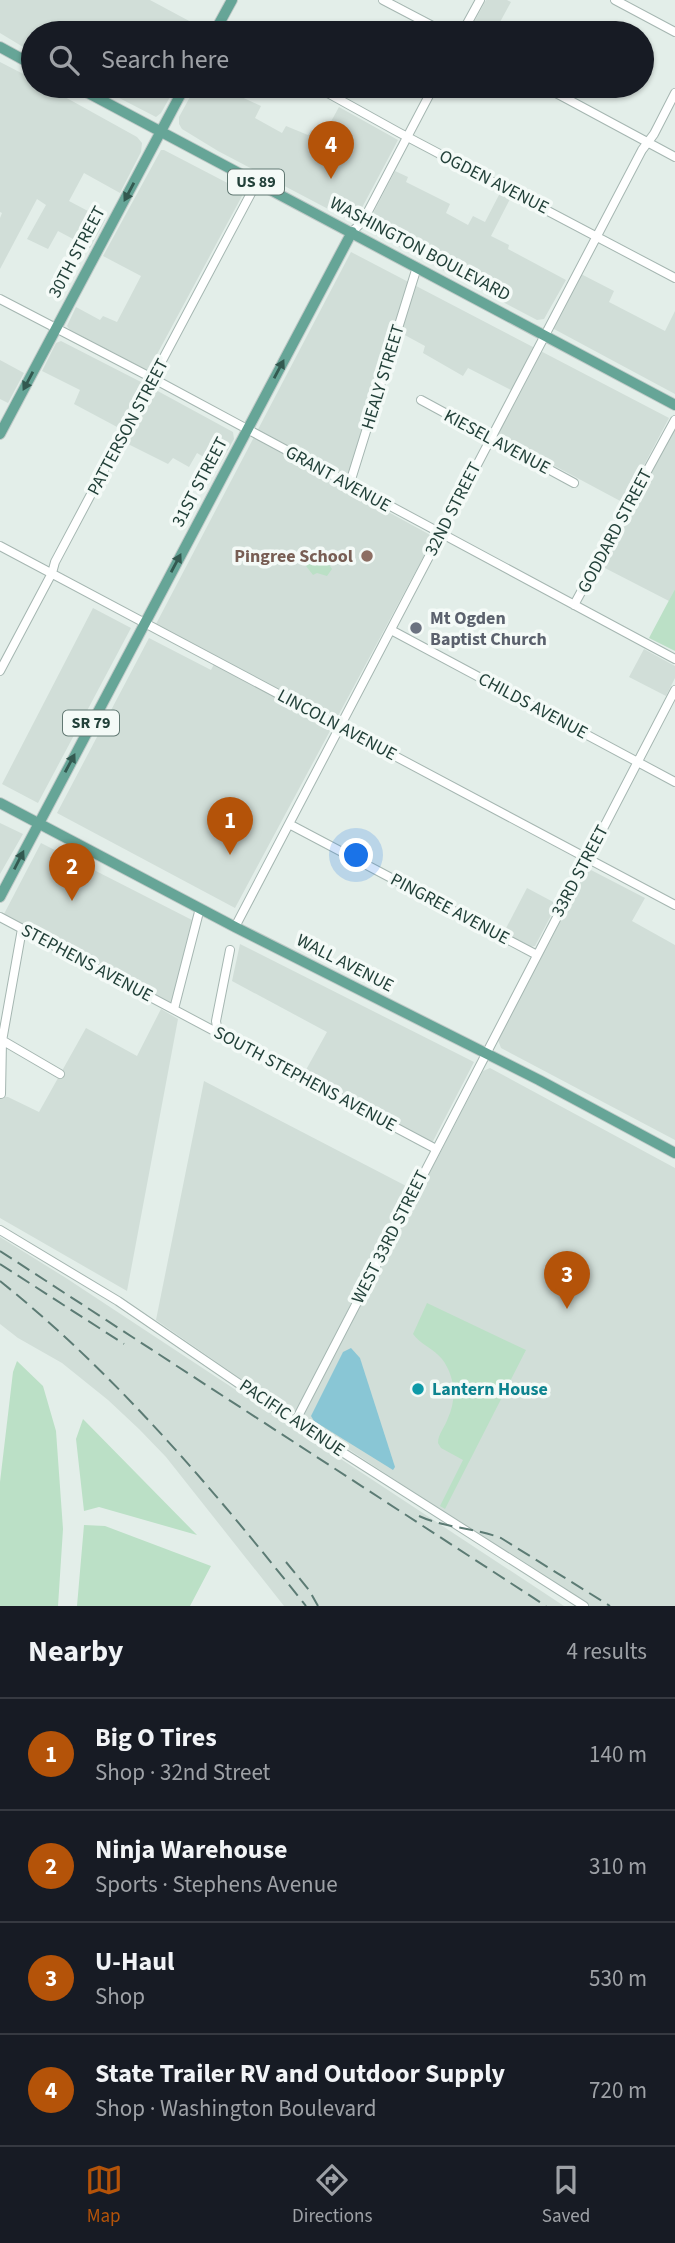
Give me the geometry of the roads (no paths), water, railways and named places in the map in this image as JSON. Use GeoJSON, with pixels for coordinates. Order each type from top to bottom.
{"type":"FeatureCollection","features":[{"type":"Feature","properties":{"kind":"main road"},"geometry":{"type":"LineString","coordinates":[[221,21],[232,0]]}},
{"type":"Feature","properties":{"kind":"main road"},"geometry":{"type":"LineString","coordinates":[[0,47],[21,58]]}},
{"type":"Feature","properties":{"kind":"main road","name":"WASHINGTON BOULEVARD"},"geometry":{"type":"LineString","coordinates":[[98,98],[675,405]]}},
{"type":"Feature","properties":{"kind":"main road","name":"30TH STREET"},"geometry":{"type":"LineString","coordinates":[[0,433],[179,98]]}},
{"type":"Feature","properties":{"kind":"main road","name":"31ST STREET"},"geometry":{"type":"LineString","coordinates":[[0,897],[352,232]]}},
{"type":"Feature","properties":{"kind":"main road","name":"WALL AVENUE"},"geometry":{"type":"LineString","coordinates":[[0,803],[675,1153]]}},
{"type":"Feature","properties":{"kind":"street"},"geometry":{"type":"LineString","coordinates":[[383,0],[423,21]]}},
{"type":"Feature","properties":{"kind":"street"},"geometry":{"type":"LineString","coordinates":[[469,21],[480,0]]}},
{"type":"Feature","properties":{"kind":"street"},"geometry":{"type":"LineString","coordinates":[[615,0],[675,32]]}},
{"type":"Feature","properties":{"kind":"street","name":"32ND STREET"},"geometry":{"type":"LineString","coordinates":[[235,927],[544,335],[675,93]]}},
{"type":"Feature","properties":{"kind":"street","name":"OGDEN AVENUE"},"geometry":{"type":"LineString","coordinates":[[337,98],[675,278]]}},
{"type":"Feature","properties":{"kind":"street","name":"31ST STREET"},"geometry":{"type":"LineString","coordinates":[[352,232],[363,221],[428,98]]}},
{"type":"Feature","properties":{"kind":"street"},"geometry":{"type":"LineString","coordinates":[[565,98],[675,157]]}},
{"type":"Feature","properties":{"kind":"street","name":"PATTERSON STREET"},"geometry":{"type":"LineString","coordinates":[[0,671],[257,182]]}},
{"type":"Feature","properties":{"kind":"street","name":"HEALY STREET"},"geometry":{"type":"LineString","coordinates":[[349,486],[418,267]]}},
{"type":"Feature","properties":{"kind":"street","name":"GRANT AVENUE"},"geometry":{"type":"LineString","coordinates":[[0,299],[675,659]]}},
{"type":"Feature","properties":{"kind":"street","name":"KIESEL AVENUE"},"geometry":{"type":"LineString","coordinates":[[421,400],[574,483]]}},
{"type":"Feature","properties":{"kind":"street","name":"GODDARD STREET"},"geometry":{"type":"LineString","coordinates":[[575,606],[675,420]]}},
{"type":"Feature","properties":{"kind":"street","name":"LINCOLN AVENUE"},"geometry":{"type":"LineString","coordinates":[[0,546],[675,905]]}},
{"type":"Feature","properties":{"kind":"street","name":"CHILDS AVENUE"},"geometry":{"type":"LineString","coordinates":[[391,631],[675,782]]}},
{"type":"Feature","properties":{"kind":"street","name":"33RD STREET"},"geometry":{"type":"LineString","coordinates":[[486,1053],[675,690]]}},
{"type":"Feature","properties":{"kind":"street","name":"PINGREE AVENUE"},"geometry":{"type":"LineString","coordinates":[[289,824],[537,955]]}},
{"type":"Feature","properties":{"kind":"street"},"geometry":{"type":"LineString","coordinates":[[174,1009],[200,908]]}},
{"type":"Feature","properties":{"kind":"street","name":"STEPHENS AVENUE"},"geometry":{"type":"LineString","coordinates":[[0,917],[174,1009]]}},
{"type":"Feature","properties":{"kind":"street"},"geometry":{"type":"LineString","coordinates":[[1,1094],[1,1040],[22,929]]}},
{"type":"Feature","properties":{"kind":"street"},"geometry":{"type":"LineString","coordinates":[[218,1032],[216,1021],[230,950]]}},
{"type":"Feature","properties":{"kind":"street","name":"SOUTH STEPHENS AVENUE"},"geometry":{"type":"LineString","coordinates":[[174,1009],[436,1149]]}},
{"type":"Feature","properties":{"kind":"street"},"geometry":{"type":"LineString","coordinates":[[1,1040],[60,1074]]}},
{"type":"Feature","properties":{"kind":"street","name":"WEST 33RD STREET"},"geometry":{"type":"LineString","coordinates":[[295,1422],[486,1053]]}},
{"type":"Feature","properties":{"kind":"street","name":"PACIFIC AVENUE"},"geometry":{"type":"LineString","coordinates":[[0,1230],[140,1315],[295,1422],[584,1606]]}},
{"type":"Feature","properties":{"kind":"water"},"geometry":{"type":"Polygon","coordinates":[[[351,1348],[360,1358],[395,1467],[393,1470],[314,1421],[311,1416],[343,1352],[351,1348]]]}},
{"type":"Feature","properties":{"kind":"railway"},"geometry":{"type":"LineString","coordinates":[[0,1251],[546,1606]]}},
{"type":"Feature","properties":{"kind":"railway"},"geometry":{"type":"LineString","coordinates":[[0,1264],[124,1344]]}},
{"type":"Feature","properties":{"kind":"railway"},"geometry":{"type":"LineString","coordinates":[[0,1281],[43,1317],[124,1394],[199,1477],[306,1606]]}},
{"type":"Feature","properties":{"kind":"railway"},"geometry":{"type":"LineString","coordinates":[[419,1516],[501,1538],[610,1606]]}},
{"type":"Feature","properties":{"kind":"railway"},"geometry":{"type":"LineString","coordinates":[[286,1562],[309,1590],[318,1606]]}},
{"type":"Feature","properties":{"kind":"place","name":"State Trailer RV and Outdoor Supply"},"geometry":{"type":"Point","coordinates":[331,179]}},
{"type":"Feature","properties":{"kind":"place","name":"Pingree School"},"geometry":{"type":"Point","coordinates":[367,556]}},
{"type":"Feature","properties":{"kind":"place","name":"Mt Ogden Baptist Church"},"geometry":{"type":"Point","coordinates":[416,628]}},
{"type":"Feature","properties":{"kind":"place","name":"Big O Tires"},"geometry":{"type":"Point","coordinates":[230,855]}},
{"type":"Feature","properties":{"kind":"place","name":"Ninja Warehouse"},"geometry":{"type":"Point","coordinates":[72,901]}},
{"type":"Feature","properties":{"kind":"place","name":"U-Haul"},"geometry":{"type":"Point","coordinates":[567,1309]}},
{"type":"Feature","properties":{"kind":"place","name":"Lantern House"},"geometry":{"type":"Point","coordinates":[418,1389]}}]}
